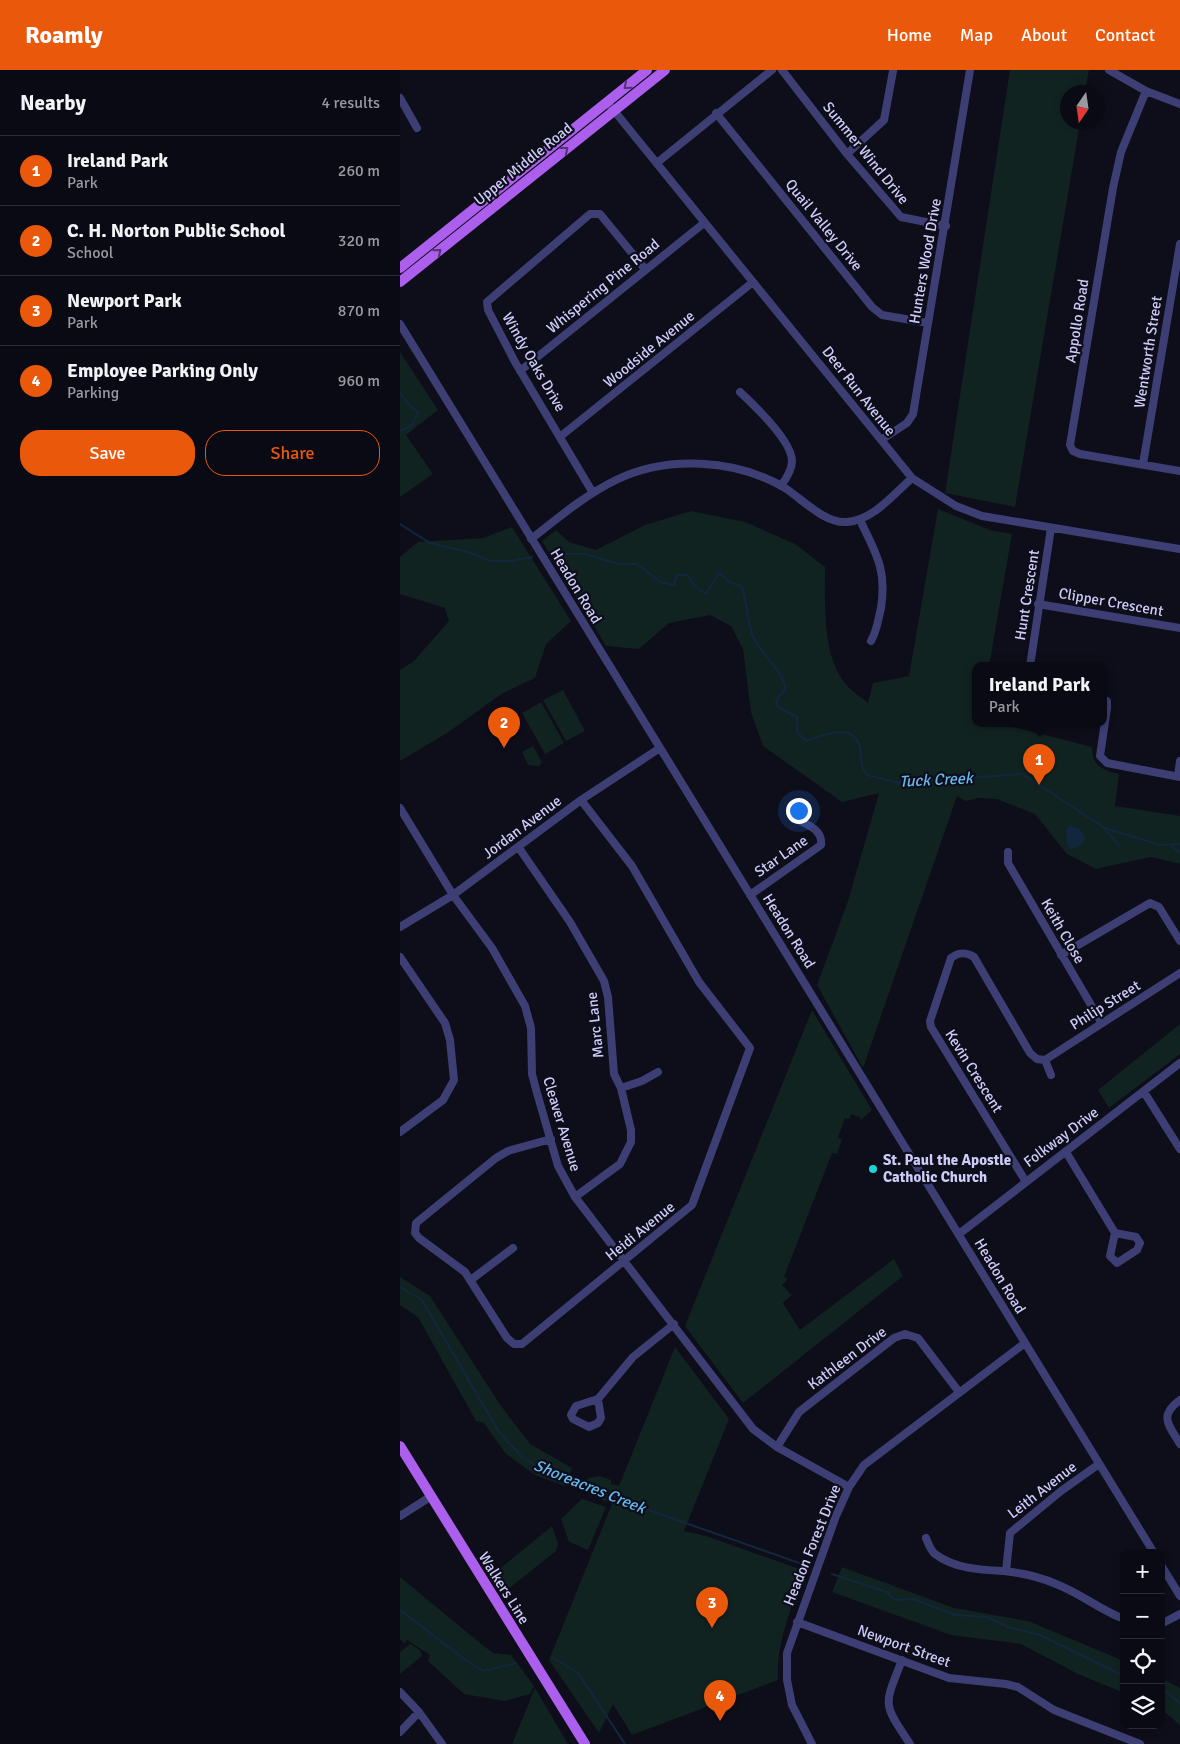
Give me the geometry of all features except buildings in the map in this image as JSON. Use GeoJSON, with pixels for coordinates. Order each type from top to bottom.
{"type":"FeatureCollection","features":[{"type":"Feature","properties":{"kind":"main road","name":"Upper Middle Road"},"geometry":{"type":"LineString","coordinates":[[400,268],[647,70]]}},
{"type":"Feature","properties":{"kind":"main road","name":"Upper Middle Road"},"geometry":{"type":"LineString","coordinates":[[400,282],[665,70]]}},
{"type":"Feature","properties":{"kind":"main road","name":"Walkers Line"},"geometry":{"type":"LineString","coordinates":[[400,1446],[585,1744]]}},
{"type":"Feature","properties":{"kind":"street"},"geometry":{"type":"LineString","coordinates":[[658,162],[716,113],[772,70]]}},
{"type":"Feature","properties":{"kind":"street","name":"Summer Wind Drive"},"geometry":{"type":"LineString","coordinates":[[782,70],[847,154],[901,217],[946,226]]}},
{"type":"Feature","properties":{"kind":"street","name":"Hunters Wood Drive"},"geometry":{"type":"LineString","coordinates":[[880,440],[907,423],[913,414],[946,226],[970,70]]}},
{"type":"Feature","properties":{"kind":"street"},"geometry":{"type":"LineString","coordinates":[[847,154],[884,120],[892,71]]}},
{"type":"Feature","properties":{"kind":"street"},"geometry":{"type":"LineString","coordinates":[[1114,71],[1146,91],[1180,104]]}},
{"type":"Feature","properties":{"kind":"street","name":"Appollo Road"},"geometry":{"type":"LineString","coordinates":[[1146,91],[1121,152],[1113,188],[1070,445],[1073,451],[1080,454],[1180,471]]}},
{"type":"Feature","properties":{"kind":"street"},"geometry":{"type":"LineString","coordinates":[[400,98],[417,128]]}},
{"type":"Feature","properties":{"kind":"street","name":"Deer Run Avenue"},"geometry":{"type":"LineString","coordinates":[[607,102],[658,162],[704,223],[912,478],[956,506],[982,516],[1180,549]]}},
{"type":"Feature","properties":{"kind":"street","name":"Quail Valley Drive"},"geometry":{"type":"LineString","coordinates":[[716,113],[872,307],[882,315],[928,323]]}},
{"type":"Feature","properties":{"kind":"street","name":"Windy Oaks Drive"},"geometry":{"type":"LineString","coordinates":[[593,493],[561,436],[520,371],[488,310],[487,302],[590,214],[600,214],[645,269]]}},
{"type":"Feature","properties":{"kind":"street","name":"Whispering Pine Road"},"geometry":{"type":"LineString","coordinates":[[520,371],[704,223]]}},
{"type":"Feature","properties":{"kind":"street","name":"Wentworth Street"},"geometry":{"type":"LineString","coordinates":[[1143,464],[1180,244]]}},
{"type":"Feature","properties":{"kind":"street","name":"Woodside Avenue"},"geometry":{"type":"LineString","coordinates":[[561,436],[753,282]]}},
{"type":"Feature","properties":{"kind":"street","name":"Headon Road"},"geometry":{"type":"LineString","coordinates":[[400,324],[1152,1549]]}},
{"type":"Feature","properties":{"kind":"street"},"geometry":{"type":"LineString","coordinates":[[740,392],[772,426],[790,453],[792,460],[791,470],[781,486]]}},
{"type":"Feature","properties":{"kind":"street"},"geometry":{"type":"LineString","coordinates":[[531,539],[593,493],[618,479],[663,466],[715,465],[740,470],[781,486],[827,517],[845,523],[860,520],[870,515],[912,478]]}},
{"type":"Feature","properties":{"kind":"street"},"geometry":{"type":"LineString","coordinates":[[860,520],[882,567],[884,582],[877,632],[871,641]]}},
{"type":"Feature","properties":{"kind":"street","name":"Hunt Crescent"},"geometry":{"type":"LineString","coordinates":[[1031,662],[1051,528]]}},
{"type":"Feature","properties":{"kind":"street","name":"Clipper Crescent"},"geometry":{"type":"LineString","coordinates":[[1038,604],[1180,628]]}},
{"type":"Feature","properties":{"kind":"street"},"geometry":{"type":"LineString","coordinates":[[1107,701],[1107,714]]}},
{"type":"Feature","properties":{"kind":"street"},"geometry":{"type":"LineString","coordinates":[[1105,727],[1100,756],[1107,763],[1179,776],[1180,761]]}},
{"type":"Feature","properties":{"kind":"street","name":"Jordan Avenue"},"geometry":{"type":"LineString","coordinates":[[400,927],[453,895],[519,848],[581,800],[660,748]]}},
{"type":"Feature","properties":{"kind":"street","name":"Heidi Avenue"},"geometry":{"type":"LineString","coordinates":[[551,1139],[508,1151],[496,1158],[416,1223],[415,1233],[419,1238],[453,1262],[472,1279],[506,1338],[514,1344],[522,1344],[692,1205],[750,1048],[699,982],[632,866],[581,800]]}},
{"type":"Feature","properties":{"kind":"street","name":"Cleaver Avenue"},"geometry":{"type":"LineString","coordinates":[[400,808],[453,895],[492,948],[525,1006],[531,1028],[532,1074],[558,1166],[576,1198],[742,1415],[764,1439],[849,1487]]}},
{"type":"Feature","properties":{"kind":"street","name":"Star Lane"},"geometry":{"type":"LineString","coordinates":[[750,895],[821,845],[821,838],[816,831],[796,819]]}},
{"type":"Feature","properties":{"kind":"street","name":"Marc Lane"},"geometry":{"type":"LineString","coordinates":[[519,848],[570,922],[604,981],[608,997],[614,1074],[620,1088],[631,1130],[631,1142],[620,1164],[576,1198]]}},
{"type":"Feature","properties":{"kind":"street","name":"Keith Close"},"geometry":{"type":"LineString","coordinates":[[1008,852],[1008,863],[1101,1022]]}},
{"type":"Feature","properties":{"kind":"street"},"geometry":{"type":"LineString","coordinates":[[1061,955],[1150,902],[1159,907],[1180,942]]}},
{"type":"Feature","properties":{"kind":"street","name":"Kevin Crescent"},"geometry":{"type":"LineString","coordinates":[[1026,1182],[931,1027],[930,1021],[951,958],[957,954],[968,953],[974,958],[1030,1053],[1037,1059],[1045,1060]]}},
{"type":"Feature","properties":{"kind":"street"},"geometry":{"type":"LineString","coordinates":[[400,957],[445,1023],[450,1040],[454,1080],[443,1100],[400,1132]]}},
{"type":"Feature","properties":{"kind":"street","name":"Philip Street"},"geometry":{"type":"LineString","coordinates":[[1045,1060],[1101,1022],[1180,974]]}},
{"type":"Feature","properties":{"kind":"street"},"geometry":{"type":"LineString","coordinates":[[1045,1060],[1051,1075]]}},
{"type":"Feature","properties":{"kind":"street","name":"Folkway Drive"},"geometry":{"type":"LineString","coordinates":[[959,1234],[1180,1063]]}},
{"type":"Feature","properties":{"kind":"street"},"geometry":{"type":"LineString","coordinates":[[620,1088],[642,1081],[658,1072]]}},
{"type":"Feature","properties":{"kind":"street"},"geometry":{"type":"LineString","coordinates":[[1144,1092],[1180,1149]]}},
{"type":"Feature","properties":{"kind":"street"},"geometry":{"type":"LineString","coordinates":[[1066,1152],[1115,1233]]}},
{"type":"Feature","properties":{"kind":"street"},"geometry":{"type":"LineString","coordinates":[[472,1279],[513,1248]]}},
{"type":"Feature","properties":{"kind":"street"},"geometry":{"type":"LineString","coordinates":[[598,1399],[621,1368],[674,1324]]}},
{"type":"Feature","properties":{"kind":"street","name":"Kathleen Drive"},"geometry":{"type":"LineString","coordinates":[[777,1447],[799,1412],[894,1338],[905,1334],[918,1338],[959,1392]]}},
{"type":"Feature","properties":{"kind":"street","name":"Headon Forest Drive"},"geometry":{"type":"LineString","coordinates":[[812,1744],[792,1705],[787,1680],[787,1653],[849,1487],[864,1465],[1025,1343]]}},
{"type":"Feature","properties":{"kind":"street"},"geometry":{"type":"LineString","coordinates":[[1180,1400],[1170,1407],[1166,1415],[1168,1424],[1180,1444]]}},
{"type":"Feature","properties":{"kind":"street","name":"Leith Avenue"},"geometry":{"type":"LineString","coordinates":[[1006,1571],[1010,1533],[1061,1491],[1100,1464]]}},
{"type":"Feature","properties":{"kind":"street"},"geometry":{"type":"LineString","coordinates":[[400,1516],[430,1497]]}},
{"type":"Feature","properties":{"kind":"street"},"geometry":{"type":"LineString","coordinates":[[926,1538],[934,1554],[942,1558],[974,1570],[1006,1571],[1056,1584],[1078,1594],[1104,1611],[1120,1617]]}},
{"type":"Feature","properties":{"kind":"street"},"geometry":{"type":"LineString","coordinates":[[1165,1572],[1180,1596]]}},
{"type":"Feature","properties":{"kind":"street"},"geometry":{"type":"LineString","coordinates":[[1165,1622],[1180,1614]]}},
{"type":"Feature","properties":{"kind":"street","name":"Newport Street"},"geometry":{"type":"LineString","coordinates":[[797,1622],[949,1678],[1018,1687],[1054,1710],[1140,1744]]}},
{"type":"Feature","properties":{"kind":"street"},"geometry":{"type":"LineString","coordinates":[[902,1660],[888,1698],[888,1708],[910,1744]]}},
{"type":"Feature","properties":{"kind":"street"},"geometry":{"type":"LineString","coordinates":[[400,1692],[419,1712],[442,1744]]}},
{"type":"Feature","properties":{"kind":"street"},"geometry":{"type":"LineString","coordinates":[[400,1732],[419,1712]]}},
{"type":"Feature","properties":{"kind":"green space"},"geometry":{"type":"Polygon","coordinates":[[[1010,70],[1089,70],[1086,85],[1060,85],[1060,130],[1079,130],[1015,507],[945,493],[1010,70]]]}},
{"type":"Feature","properties":{"kind":"green space"},"geometry":{"type":"Polygon","coordinates":[[[400,352],[438,410],[406,435],[433,474],[400,497],[400,352]]]}},
{"type":"Feature","properties":{"kind":"green space"},"geometry":{"type":"Polygon","coordinates":[[[938,509],[990,530],[1012,534],[990,662],[972,662],[972,727],[1013,727],[1092,747],[1094,759],[1099,766],[1119,774],[1115,806],[1180,816],[1180,864],[1151,857],[1096,869],[1067,854],[1035,814],[997,799],[978,798],[966,801],[957,796],[863,1068],[817,985],[848,901],[879,793],[842,802],[763,746],[751,712],[743,649],[731,626],[710,615],[669,623],[639,649],[606,646],[542,541],[556,530],[569,542],[596,550],[645,525],[691,511],[745,522],[795,544],[825,567],[826,628],[832,658],[845,683],[853,691],[868,703],[873,683],[909,676],[938,509]]]}},
{"type":"Feature","properties":{"kind":"green space"},"geometry":{"type":"Polygon","coordinates":[[[512,527],[571,621],[546,644],[535,678],[503,693],[447,733],[400,761],[400,670],[414,661],[449,621],[445,608],[400,594],[400,557],[418,542],[483,538],[512,527]]]}},
{"type":"Feature","properties":{"kind":"green space"},"geometry":{"type":"Polygon","coordinates":[[[563,690],[585,731],[566,741],[543,700],[563,690]]]}},
{"type":"Feature","properties":{"kind":"green space"},"geometry":{"type":"Polygon","coordinates":[[[541,702],[564,743],[545,754],[522,713],[541,702]]]}},
{"type":"Feature","properties":{"kind":"green space"},"geometry":{"type":"Polygon","coordinates":[[[533,746],[542,762],[539,766],[528,765],[522,752],[533,746]]]}},
{"type":"Feature","properties":{"kind":"green space"},"geometry":{"type":"Polygon","coordinates":[[[812,1010],[872,1110],[860,1121],[861,1118],[851,1114],[850,1119],[845,1118],[838,1137],[842,1140],[837,1154],[832,1153],[784,1277],[788,1279],[782,1285],[792,1295],[783,1303],[800,1330],[894,1259],[903,1276],[743,1403],[685,1326],[812,1010]]]}},
{"type":"Feature","properties":{"kind":"green space"},"geometry":{"type":"Polygon","coordinates":[[[1180,1024],[1180,1054],[1109,1108],[1098,1090],[1180,1024]]]}},
{"type":"Feature","properties":{"kind":"green space"},"geometry":{"type":"Polygon","coordinates":[[[400,1277],[430,1296],[501,1406],[530,1444],[572,1468],[565,1486],[535,1475],[505,1453],[484,1423],[476,1421],[418,1317],[400,1305],[400,1277]]]}},
{"type":"Feature","properties":{"kind":"green space"},"geometry":{"type":"Polygon","coordinates":[[[675,1347],[729,1419],[684,1531],[706,1536],[805,1571],[782,1638],[778,1680],[632,1735],[613,1704],[599,1733],[549,1660],[612,1504],[587,1493],[583,1488],[588,1478],[600,1476],[611,1480],[611,1484],[619,1486],[675,1347]]]}},
{"type":"Feature","properties":{"kind":"green space"},"geometry":{"type":"Polygon","coordinates":[[[582,1499],[606,1507],[588,1550],[569,1542],[561,1519],[582,1499]]]}},
{"type":"Feature","properties":{"kind":"green space"},"geometry":{"type":"Polygon","coordinates":[[[552,1526],[558,1544],[556,1551],[508,1589],[497,1571],[552,1526]]]}},
{"type":"Feature","properties":{"kind":"green space"},"geometry":{"type":"Polygon","coordinates":[[[842,1567],[954,1608],[1028,1621],[1120,1659],[1120,1691],[1078,1674],[1021,1644],[951,1635],[832,1592],[842,1567]]]}},
{"type":"Feature","properties":{"kind":"green space"},"geometry":{"type":"Polygon","coordinates":[[[400,1577],[493,1653],[511,1655],[534,1686],[530,1694],[504,1701],[464,1694],[428,1661],[430,1655],[407,1640],[404,1643],[400,1639],[400,1577]]]}},
{"type":"Feature","properties":{"kind":"green space"},"geometry":{"type":"Polygon","coordinates":[[[410,1644],[420,1650],[422,1656],[400,1674],[400,1652],[410,1644]]]}},
{"type":"Feature","properties":{"kind":"green space"},"geometry":{"type":"Polygon","coordinates":[[[1165,1680],[1180,1688],[1180,1725],[1165,1712],[1165,1680]]]}},
{"type":"Feature","properties":{"kind":"green space"},"geometry":{"type":"Polygon","coordinates":[[[535,1688],[568,1744],[512,1744],[535,1688]]]}},
{"type":"Feature","properties":{"kind":"water"},"geometry":{"type":"Polygon","coordinates":[[[1070,826],[1079,829],[1086,838],[1082,844],[1072,849],[1067,846],[1066,830],[1070,826]]]}},
{"type":"Feature","properties":{"kind":"waterway","name":"Tuck Creek"},"geometry":{"type":"LineString","coordinates":[[400,393],[410,406],[418,412],[412,425],[400,431]]}},
{"type":"Feature","properties":{"kind":"waterway","name":"Tuck Creek"},"geometry":{"type":"LineString","coordinates":[[400,524],[430,543],[471,553],[490,561],[511,561],[532,557]]}},
{"type":"Feature","properties":{"kind":"waterway","name":"Tuck Creek"},"geometry":{"type":"LineString","coordinates":[[550,554],[585,554],[618,564],[637,564],[660,582],[674,585],[677,575],[688,575],[694,586],[706,594],[719,573],[728,581],[742,587],[753,637],[784,683],[785,689],[776,700],[778,707],[797,717],[797,732],[806,741],[838,732],[852,735],[857,740],[862,766],[867,775],[899,783],[1022,774],[1105,828],[1160,845],[1180,844]]}},
{"type":"Feature","properties":{"kind":"waterway","name":"Tuck Creek"},"geometry":{"type":"LineString","coordinates":[[1105,829],[1120,846]]}},
{"type":"Feature","properties":{"kind":"waterway","name":"Tuck Creek"},"geometry":{"type":"LineString","coordinates":[[1172,846],[1180,853]]}},
{"type":"Feature","properties":{"kind":"waterway","name":"Shoreacres Creek"},"geometry":{"type":"LineString","coordinates":[[400,1287],[422,1300],[499,1432],[522,1457],[542,1469],[646,1509],[802,1564]]}},
{"type":"Feature","properties":{"kind":"waterway","name":"Shoreacres Creek"},"geometry":{"type":"LineString","coordinates":[[832,1574],[887,1592],[895,1600],[913,1599],[955,1615],[987,1617],[1008,1627],[1040,1635],[1120,1674]]}},
{"type":"Feature","properties":{"kind":"waterway","name":"Shoreacres Creek"},"geometry":{"type":"LineString","coordinates":[[400,1610],[464,1659],[483,1671],[516,1663]]}},
{"type":"Feature","properties":{"kind":"waterway","name":"Shoreacres Creek"},"geometry":{"type":"LineString","coordinates":[[552,1657],[578,1673],[625,1744]]}},
{"type":"Feature","properties":{"kind":"waterway","name":"Shoreacres Creek"},"geometry":{"type":"LineString","coordinates":[[1165,1691],[1180,1703]]}},
{"type":"Feature","properties":{"kind":"place","name":"C. H. Norton Public School"},"geometry":{"type":"Point","coordinates":[504,748]}},
{"type":"Feature","properties":{"kind":"place","name":"Ireland Park"},"geometry":{"type":"Point","coordinates":[1039,785]}},
{"type":"Feature","properties":{"kind":"place","name":"St. Paul the Apostle Catholic Church"},"geometry":{"type":"Point","coordinates":[873,1169]}},
{"type":"Feature","properties":{"kind":"place","name":"Newport Park"},"geometry":{"type":"Point","coordinates":[712,1628]}},
{"type":"Feature","properties":{"kind":"place","name":"Employee Parking Only"},"geometry":{"type":"Point","coordinates":[720,1721]}}]}
